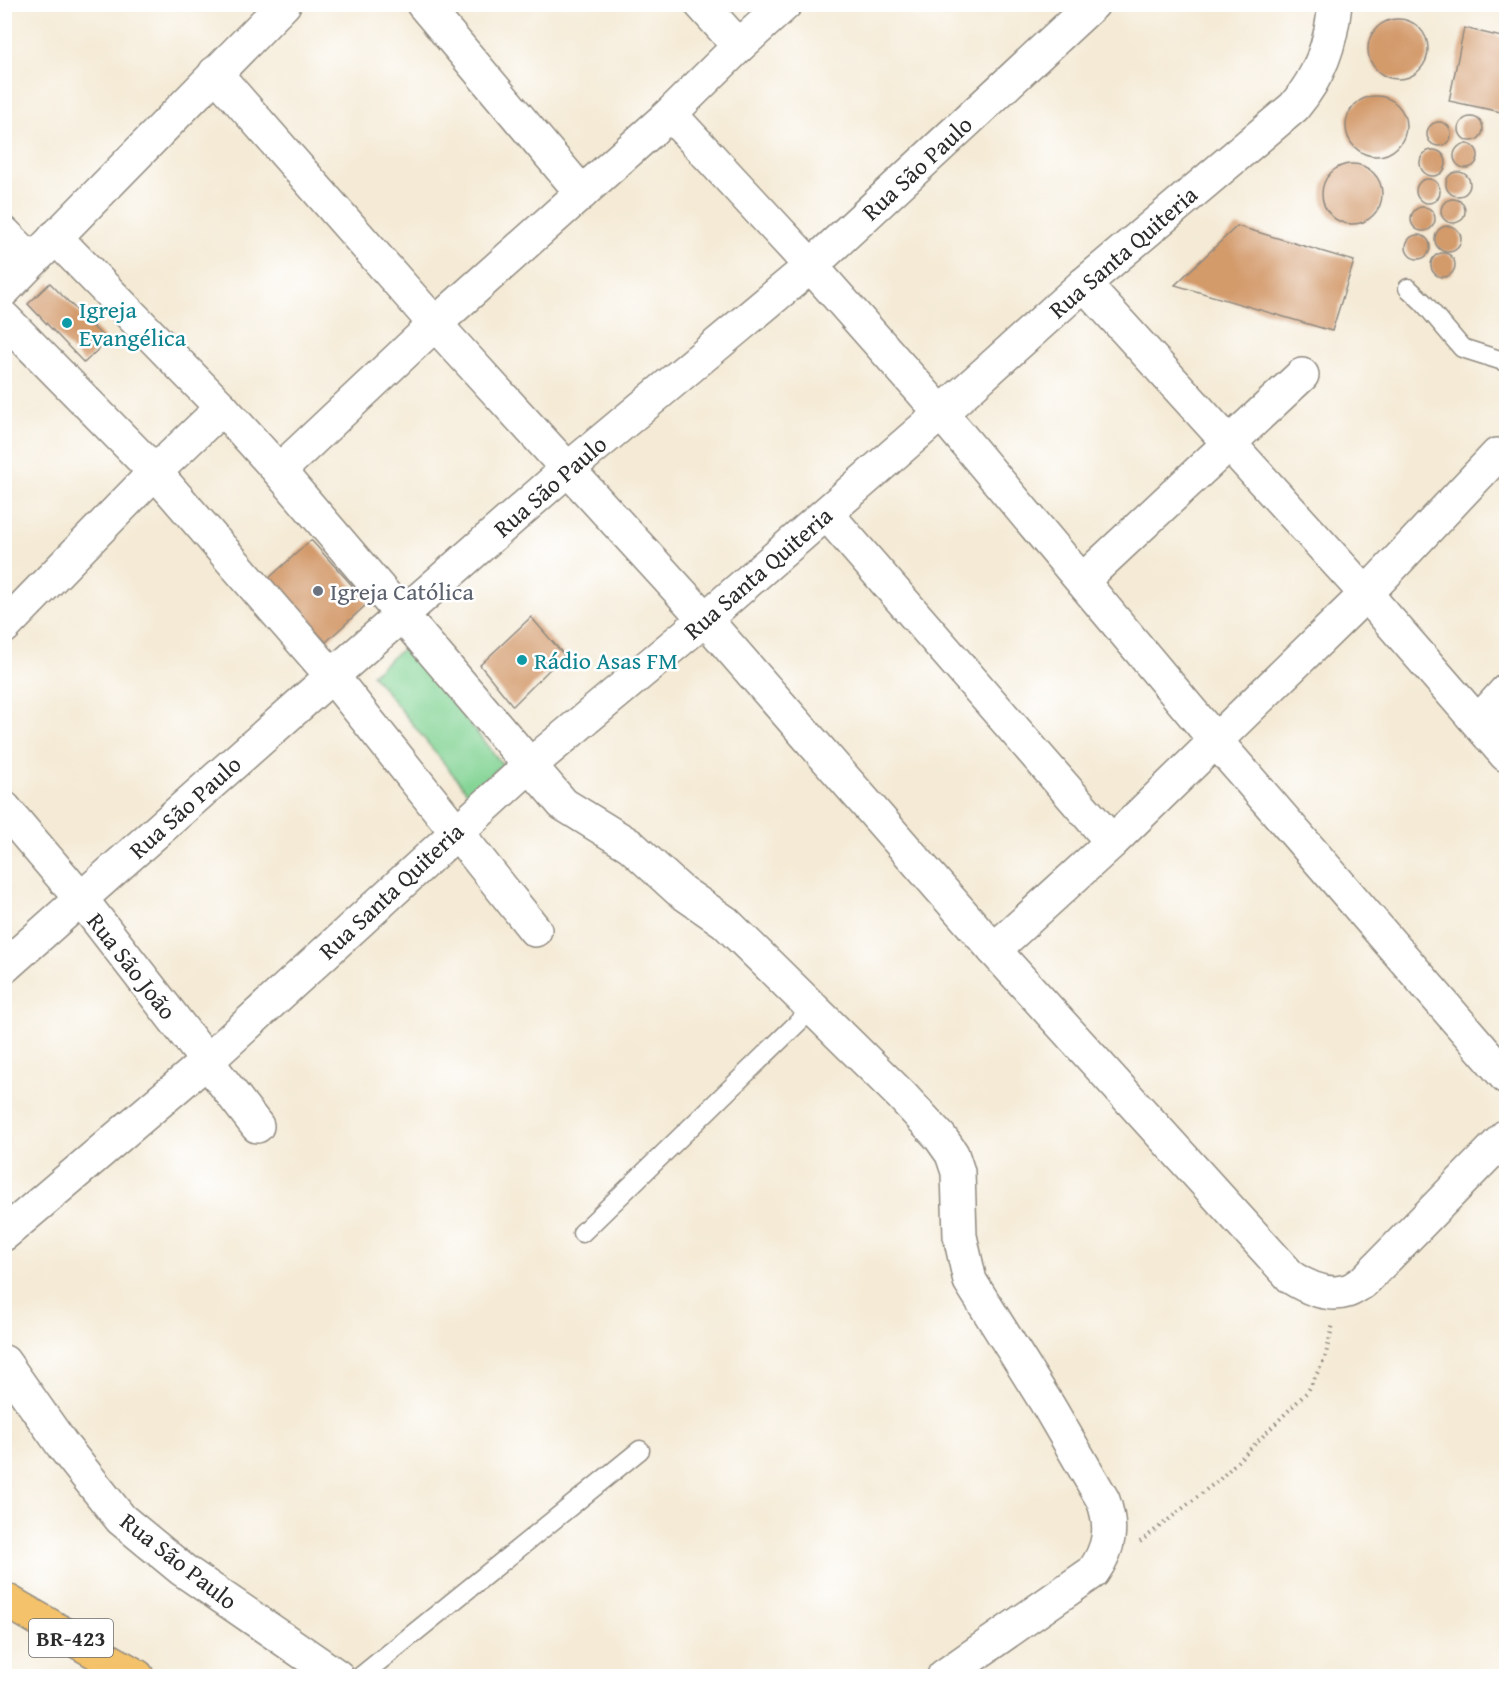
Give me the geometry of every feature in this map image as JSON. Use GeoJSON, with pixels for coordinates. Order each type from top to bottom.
{"type":"FeatureCollection","features":[{"type":"Feature","properties":{"kind":"main road","name":"BR-423"},"geometry":{"type":"LineString","coordinates":[[4,1599],[137,1677]]}},
{"type":"Feature","properties":{"kind":"street"},"geometry":{"type":"LineString","coordinates":[[4,290],[284,4]]}},
{"type":"Feature","properties":{"kind":"street"},"geometry":{"type":"LineString","coordinates":[[423,4],[582,193]]}},
{"type":"Feature","properties":{"kind":"street"},"geometry":{"type":"LineString","coordinates":[[701,4],[739,46]]}},
{"type":"Feature","properties":{"kind":"street"},"geometry":{"type":"LineString","coordinates":[[279,471],[435,324],[670,114],[785,4]]}},
{"type":"Feature","properties":{"kind":"street","name":"Rua São Paulo"},"geometry":{"type":"LineString","coordinates":[[4,967],[568,469],[811,266],[1094,4]]}},
{"type":"Feature","properties":{"kind":"street","name":"Rua Santa Quiteria"},"geometry":{"type":"LineString","coordinates":[[4,1234],[206,1062],[455,831],[529,766],[705,620],[1084,284],[1294,107],[1318,72],[1328,48],[1335,4]]}},
{"type":"Feature","properties":{"kind":"street"},"geometry":{"type":"LineString","coordinates":[[215,73],[435,324],[705,620],[994,950],[1292,1278],[1309,1289],[1325,1292],[1346,1292],[1363,1282],[1506,1136]]}},
{"type":"Feature","properties":{"kind":"street"},"geometry":{"type":"LineString","coordinates":[[670,114],[811,266],[941,412],[1215,740],[1506,1077]]}},
{"type":"Feature","properties":{"kind":"street"},"geometry":{"type":"LineString","coordinates":[[4,233],[32,261]]}},
{"type":"Feature","properties":{"kind":"street"},"geometry":{"type":"LineString","coordinates":[[55,237],[222,408],[279,471],[563,804],[631,846],[679,890],[725,922],[901,1095],[940,1137],[952,1154],[958,1172],[960,1236],[970,1281],[1055,1417],[1103,1500],[1110,1528],[1106,1550],[1093,1572],[944,1677]]}},
{"type":"Feature","properties":{"kind":"street"},"geometry":{"type":"LineString","coordinates":[[1084,284],[1366,594],[1506,755]]}},
{"type":"Feature","properties":{"kind":"street"},"geometry":{"type":"LineString","coordinates":[[4,318],[155,472],[332,675],[536,930]]}},
{"type":"Feature","properties":{"kind":"street"},"geometry":{"type":"LineString","coordinates":[[1083,580],[1302,375]]}},
{"type":"Feature","properties":{"kind":"street"},"geometry":{"type":"LineString","coordinates":[[4,627],[155,472],[222,408]]}},
{"type":"Feature","properties":{"kind":"street"},"geometry":{"type":"LineString","coordinates":[[994,950],[1112,842],[1366,594],[1497,455]]}},
{"type":"Feature","properties":{"kind":"street"},"geometry":{"type":"LineString","coordinates":[[826,514],[1112,842]]}},
{"type":"Feature","properties":{"kind":"street"},"geometry":{"type":"LineString","coordinates":[[1478,722],[1506,691]]}},
{"type":"Feature","properties":{"kind":"street","name":"Rua São João"},"geometry":{"type":"LineString","coordinates":[[4,808],[81,900],[257,1126]]}},
{"type":"Feature","properties":{"kind":"street","name":"Rua São Paulo"},"geometry":{"type":"LineString","coordinates":[[4,1362],[63,1446],[121,1519],[183,1570],[337,1677]]}},
{"type":"Feature","properties":{"kind":"lane"},"geometry":{"type":"LineString","coordinates":[[1407,288],[1423,302],[1462,348],[1506,362]]}},
{"type":"Feature","properties":{"kind":"lane"},"geometry":{"type":"LineString","coordinates":[[582,1233],[813,1008]]}},
{"type":"Feature","properties":{"kind":"lane"},"geometry":{"type":"LineString","coordinates":[[361,1677],[640,1450]]}},
{"type":"Feature","properties":{"kind":"path"},"geometry":{"type":"LineString","coordinates":[[1137,1543],[1220,1479],[1308,1391],[1325,1358],[1334,1327],[1325,1292]]}},
{"type":"Feature","properties":{"kind":"green space"},"geometry":{"type":"Polygon","coordinates":[[[406,646],[503,765],[468,793],[372,674],[406,646]]]}},
{"type":"Feature","properties":{"kind":"building"},"geometry":{"type":"Polygon","coordinates":[[[1398,19],[1415,24],[1423,32],[1428,49],[1423,66],[1415,74],[1398,79],[1381,74],[1373,66],[1368,49],[1373,32],[1381,24],[1398,19]]]}},
{"type":"Feature","properties":{"kind":"building"},"geometry":{"type":"Polygon","coordinates":[[[1464,28],[1506,38],[1506,113],[1449,101],[1464,28]]]}},
{"type":"Feature","properties":{"kind":"building"},"geometry":{"type":"Polygon","coordinates":[[[1376,96],[1393,101],[1401,109],[1406,126],[1401,143],[1393,151],[1376,156],[1359,151],[1351,143],[1346,126],[1351,109],[1359,101],[1376,96]]]}},
{"type":"Feature","properties":{"kind":"building"},"geometry":{"type":"Polygon","coordinates":[[[1471,117],[1480,120],[1483,129],[1480,138],[1471,141],[1462,138],[1459,129],[1462,120],[1471,117]]]}},
{"type":"Feature","properties":{"kind":"building"},"geometry":{"type":"Polygon","coordinates":[[[1434,122],[1444,122],[1451,129],[1451,139],[1444,146],[1434,146],[1427,139],[1427,129],[1434,122]]]}},
{"type":"Feature","properties":{"kind":"building"},"geometry":{"type":"Polygon","coordinates":[[[1466,144],[1475,147],[1478,156],[1475,165],[1466,168],[1457,165],[1454,156],[1457,147],[1466,144]]]}},
{"type":"Feature","properties":{"kind":"building"},"geometry":{"type":"Polygon","coordinates":[[[1433,150],[1442,154],[1446,163],[1442,172],[1433,176],[1424,172],[1420,163],[1424,154],[1433,150]]]}},
{"type":"Feature","properties":{"kind":"building"},"geometry":{"type":"Polygon","coordinates":[[[1352,164],[1369,169],[1377,177],[1382,194],[1377,211],[1369,219],[1352,224],[1335,219],[1327,211],[1322,194],[1327,177],[1335,169],[1352,164]]]}},
{"type":"Feature","properties":{"kind":"building"},"geometry":{"type":"Polygon","coordinates":[[[1458,172],[1467,175],[1470,184],[1467,193],[1458,196],[1449,193],[1446,184],[1449,175],[1458,172]]]}},
{"type":"Feature","properties":{"kind":"building"},"geometry":{"type":"Polygon","coordinates":[[[1423,179],[1433,179],[1440,186],[1440,196],[1433,203],[1423,203],[1416,196],[1416,186],[1423,179]]]}},
{"type":"Feature","properties":{"kind":"building"},"geometry":{"type":"Polygon","coordinates":[[[1448,199],[1458,199],[1465,206],[1465,216],[1458,223],[1448,223],[1441,216],[1441,206],[1448,199]]]}},
{"type":"Feature","properties":{"kind":"building"},"geometry":{"type":"Polygon","coordinates":[[[1423,207],[1432,210],[1435,219],[1432,228],[1423,231],[1414,228],[1411,219],[1414,210],[1423,207]]]}},
{"type":"Feature","properties":{"kind":"building"},"geometry":{"type":"Polygon","coordinates":[[[1237,226],[1354,261],[1332,331],[1175,285],[1237,226]]]}},
{"type":"Feature","properties":{"kind":"building"},"geometry":{"type":"Polygon","coordinates":[[[1448,226],[1457,230],[1461,239],[1457,248],[1448,252],[1439,248],[1435,239],[1439,230],[1448,226]]]}},
{"type":"Feature","properties":{"kind":"building"},"geometry":{"type":"Polygon","coordinates":[[[1413,235],[1423,235],[1430,242],[1430,252],[1423,259],[1413,259],[1406,252],[1406,242],[1413,235]]]}},
{"type":"Feature","properties":{"kind":"building"},"geometry":{"type":"Polygon","coordinates":[[[1443,253],[1452,256],[1455,265],[1452,274],[1443,277],[1434,274],[1431,265],[1434,256],[1443,253]]]}},
{"type":"Feature","properties":{"kind":"building","name":"Igreja Evangélica"},"geometry":{"type":"Polygon","coordinates":[[[50,283],[107,341],[84,363],[28,304],[50,283]]]}},
{"type":"Feature","properties":{"kind":"building","name":"Igreja Católica"},"geometry":{"type":"Polygon","coordinates":[[[311,540],[368,603],[326,642],[268,579],[311,540]]]}},
{"type":"Feature","properties":{"kind":"building","name":"Rádio Asas FM"},"geometry":{"type":"Polygon","coordinates":[[[531,617],[564,655],[513,706],[480,665],[531,617]]]}},
{"type":"Feature","properties":{"kind":"place","name":"Igreja Evangélica"},"geometry":{"type":"Point","coordinates":[67,323]}},
{"type":"Feature","properties":{"kind":"place","name":"Igreja Católica"},"geometry":{"type":"Point","coordinates":[318,591]}},
{"type":"Feature","properties":{"kind":"place","name":"Rádio Asas FM"},"geometry":{"type":"Point","coordinates":[522,660]}}]}
